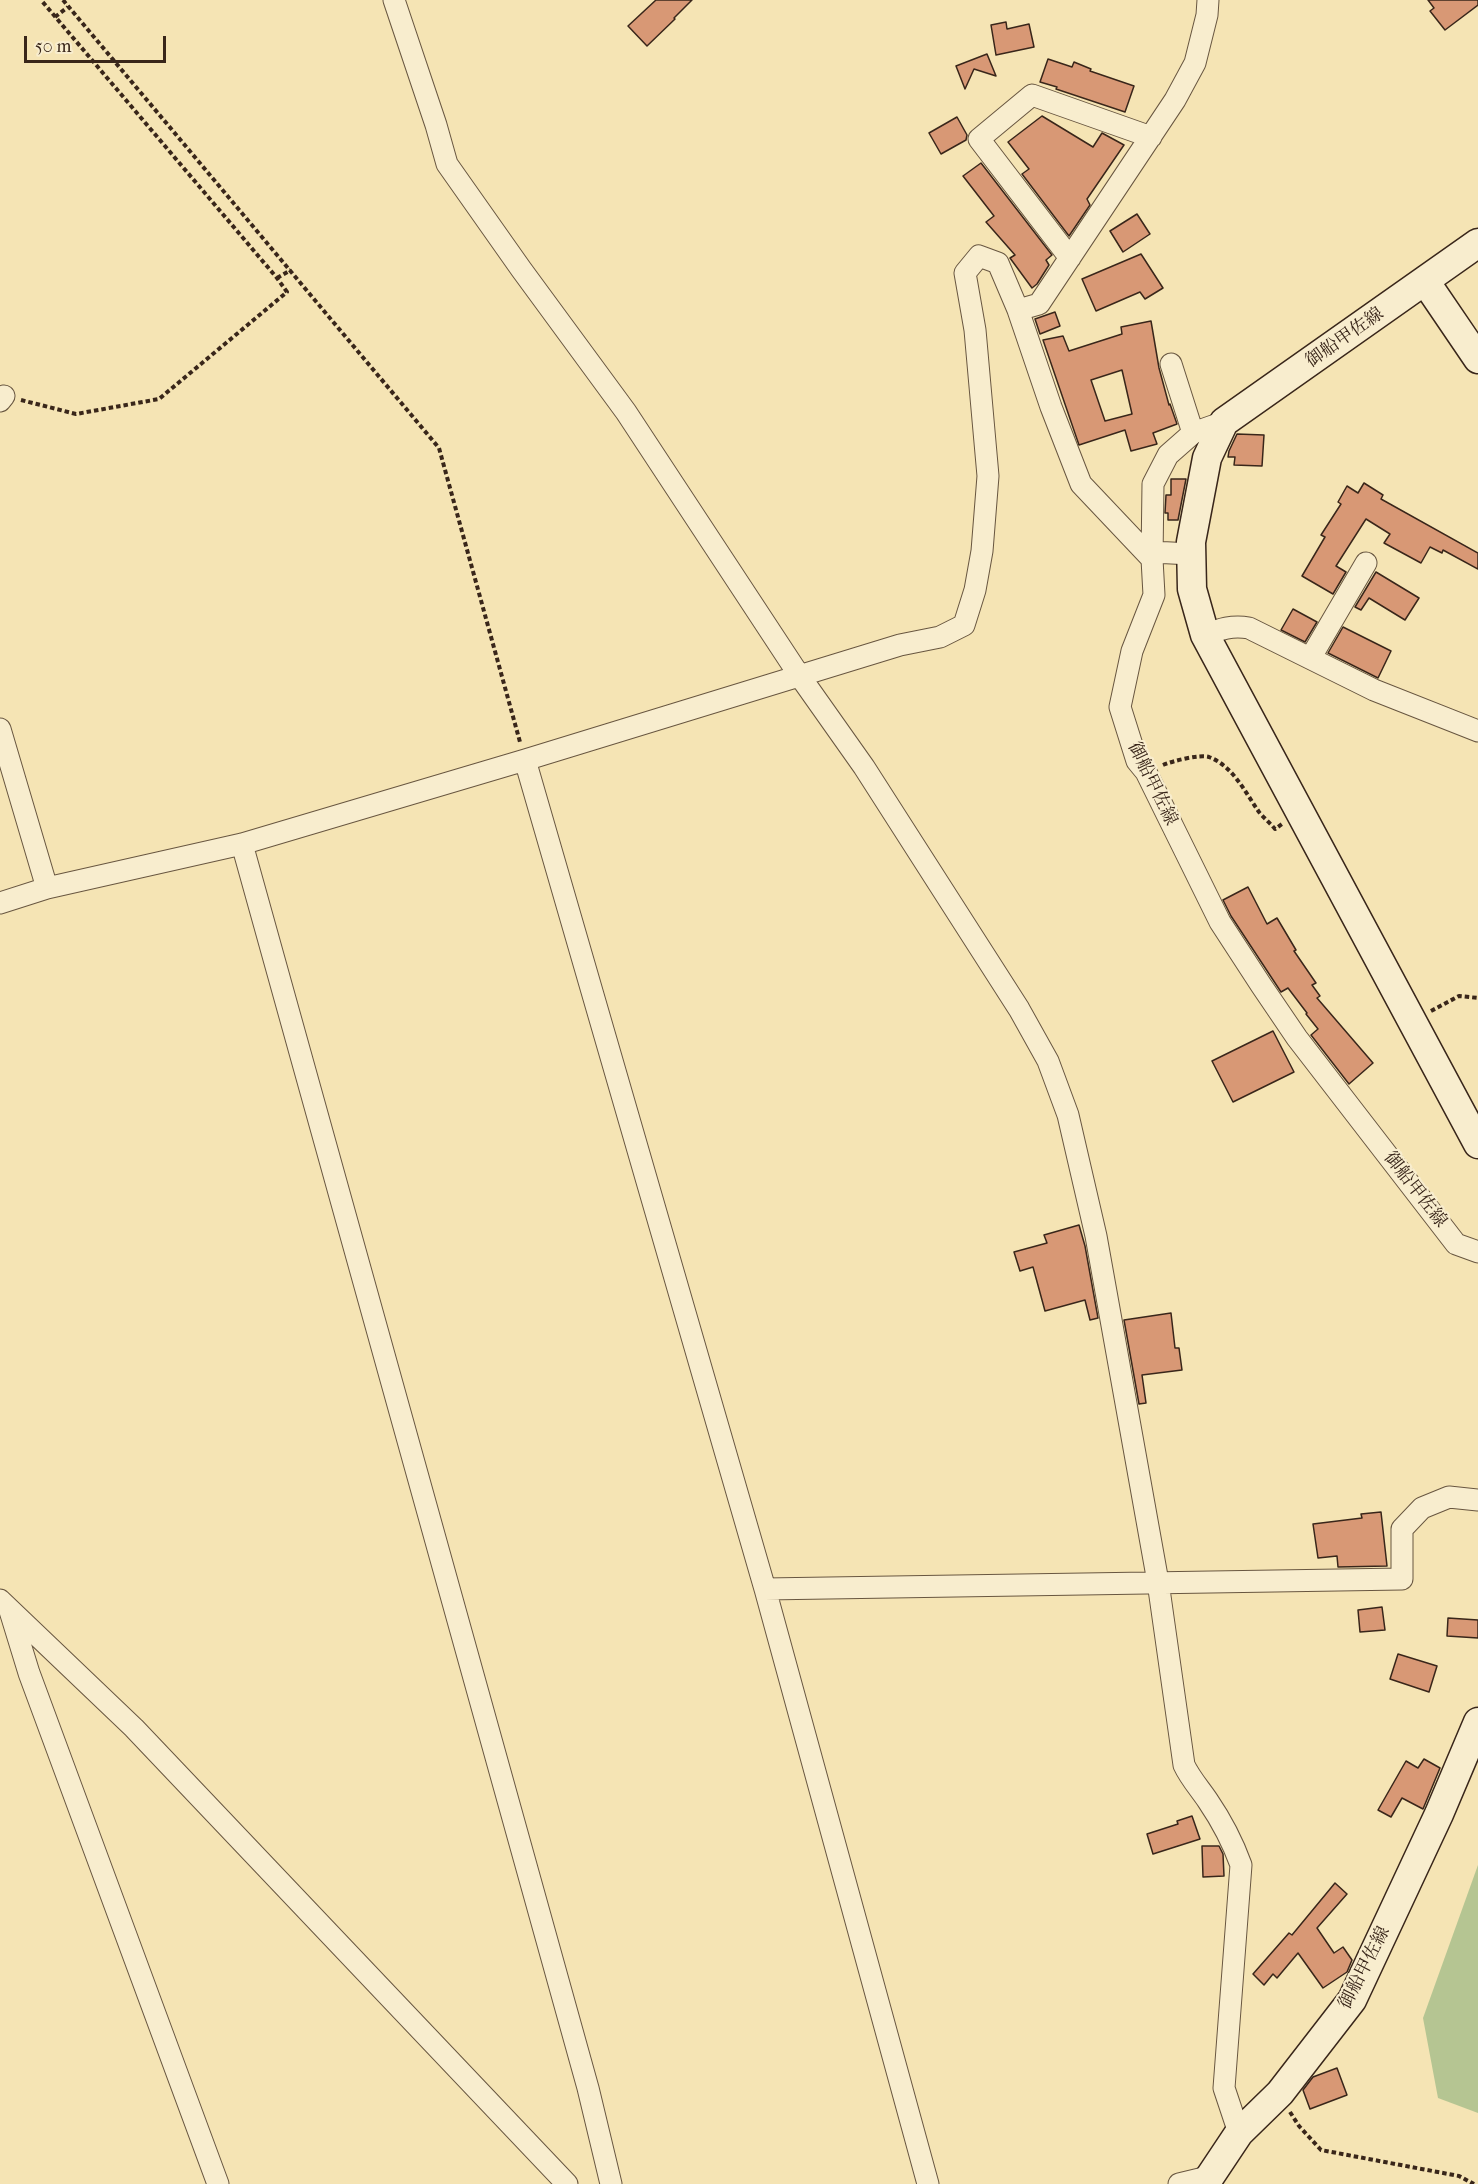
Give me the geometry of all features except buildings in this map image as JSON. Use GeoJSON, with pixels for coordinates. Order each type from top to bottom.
{"type":"FeatureCollection","features":[{"type":"Feature","properties":{"kind":"main road","name":"御船甲佐線"},"geometry":{"type":"LineString","coordinates":[[1224,422],[1478,243]]}},
{"type":"Feature","properties":{"kind":"main road"},"geometry":{"type":"LineString","coordinates":[[1425,281],[1478,359]]}},
{"type":"Feature","properties":{"kind":"main road"},"geometry":{"type":"LineString","coordinates":[[1224,422],[1207,458],[1191,542],[1192,589],[1205,635],[1478,1144]]}},
{"type":"Feature","properties":{"kind":"main road","name":"御船甲佐線"},"geometry":{"type":"LineString","coordinates":[[1207,2180],[1239,2133],[1280,2093],[1352,2000],[1439,1814],[1478,1722]]}},
{"type":"Feature","properties":{"kind":"street"},"geometry":{"type":"LineString","coordinates":[[394,0],[447,164],[514,260],[626,412],[799,675],[864,767],[1019,1009],[1048,1061],[1068,1114],[1096,1236],[1158,1582],[1184,1765],[1236,1850],[1241,1865],[1224,2088],[1239,2133]]}},
{"type":"Feature","properties":{"kind":"street"},"geometry":{"type":"LineString","coordinates":[[1018,310],[1039,303],[1175,100],[1195,63],[1207,15],[1208,0]]}},
{"type":"Feature","properties":{"kind":"street"},"geometry":{"type":"LineString","coordinates":[[1070,258],[979,139],[1032,95],[1151,137]]}},
{"type":"Feature","properties":{"kind":"street"},"geometry":{"type":"LineString","coordinates":[[0,903],[47,888],[242,844],[900,645],[940,637],[964,625],[975,590],[982,551],[988,476],[975,330],[965,273],[979,256],[998,263],[1018,310],[1051,407],[1081,484],[1152,555],[1191,554]]}},
{"type":"Feature","properties":{"kind":"street"},"geometry":{"type":"LineString","coordinates":[[1171,364],[1193,434]]}},
{"type":"Feature","properties":{"kind":"street","name":"御船甲佐線"},"geometry":{"type":"LineString","coordinates":[[1224,422],[1193,434],[1168,454],[1153,484],[1154,595],[1132,651],[1120,707],[1137,761],[1146,772],[1220,922],[1297,1038],[1456,1244],[1478,1252]]}},
{"type":"Feature","properties":{"kind":"street"},"geometry":{"type":"LineString","coordinates":[[1311,657],[1366,563]]}},
{"type":"Feature","properties":{"kind":"street"},"geometry":{"type":"LineString","coordinates":[[1205,635],[1229,627],[1249,628],[1374,690],[1478,731]]}},
{"type":"Feature","properties":{"kind":"street"},"geometry":{"type":"LineString","coordinates":[[0,729],[47,888]]}},
{"type":"Feature","properties":{"kind":"street"},"geometry":{"type":"LineString","coordinates":[[525,760],[765,1589],[928,2184]]}},
{"type":"Feature","properties":{"kind":"street"},"geometry":{"type":"LineString","coordinates":[[242,844],[585,2076],[611,2184]]}},
{"type":"Feature","properties":{"kind":"street"},"geometry":{"type":"LineString","coordinates":[[765,1589],[1402,1579],[1402,1529],[1422,1508],[1449,1497],[1478,1500]]}},
{"type":"Feature","properties":{"kind":"street"},"geometry":{"type":"LineString","coordinates":[[4,1604],[218,2184]]}},
{"type":"Feature","properties":{"kind":"street"},"geometry":{"type":"LineString","coordinates":[[4,1604],[134,1728],[567,2184]]}},
{"type":"Feature","properties":{"kind":"street"},"geometry":{"type":"LineString","coordinates":[[1179,2184],[1207,2180]]}},
{"type":"Feature","properties":{"kind":"path"},"geometry":{"type":"LineString","coordinates":[[2,398],[76,414],[159,399],[287,292],[41,0]]}},
{"type":"Feature","properties":{"kind":"path"},"geometry":{"type":"LineString","coordinates":[[63,0],[439,448],[525,760]]}},
{"type":"Feature","properties":{"kind":"path"},"geometry":{"type":"LineString","coordinates":[[55,17],[69,7]]}},
{"type":"Feature","properties":{"kind":"path"},"geometry":{"type":"LineString","coordinates":[[277,278],[291,270]]}},
{"type":"Feature","properties":{"kind":"path"},"geometry":{"type":"LineString","coordinates":[[1146,772],[1171,762],[1207,756],[1227,769],[1275,829],[1300,812]]}},
{"type":"Feature","properties":{"kind":"path"},"geometry":{"type":"LineString","coordinates":[[1412,1021],[1459,996],[1478,998]]}},
{"type":"Feature","properties":{"kind":"path"},"geometry":{"type":"LineString","coordinates":[[1280,2093],[1299,2126],[1322,2150],[1459,2176],[1474,2184]]}},
{"type":"Feature","properties":{"kind":"green space"},"geometry":{"type":"Polygon","coordinates":[[[1478,1865],[1478,2113],[1438,2098],[1423,2018],[1478,1865]]]}}]}
